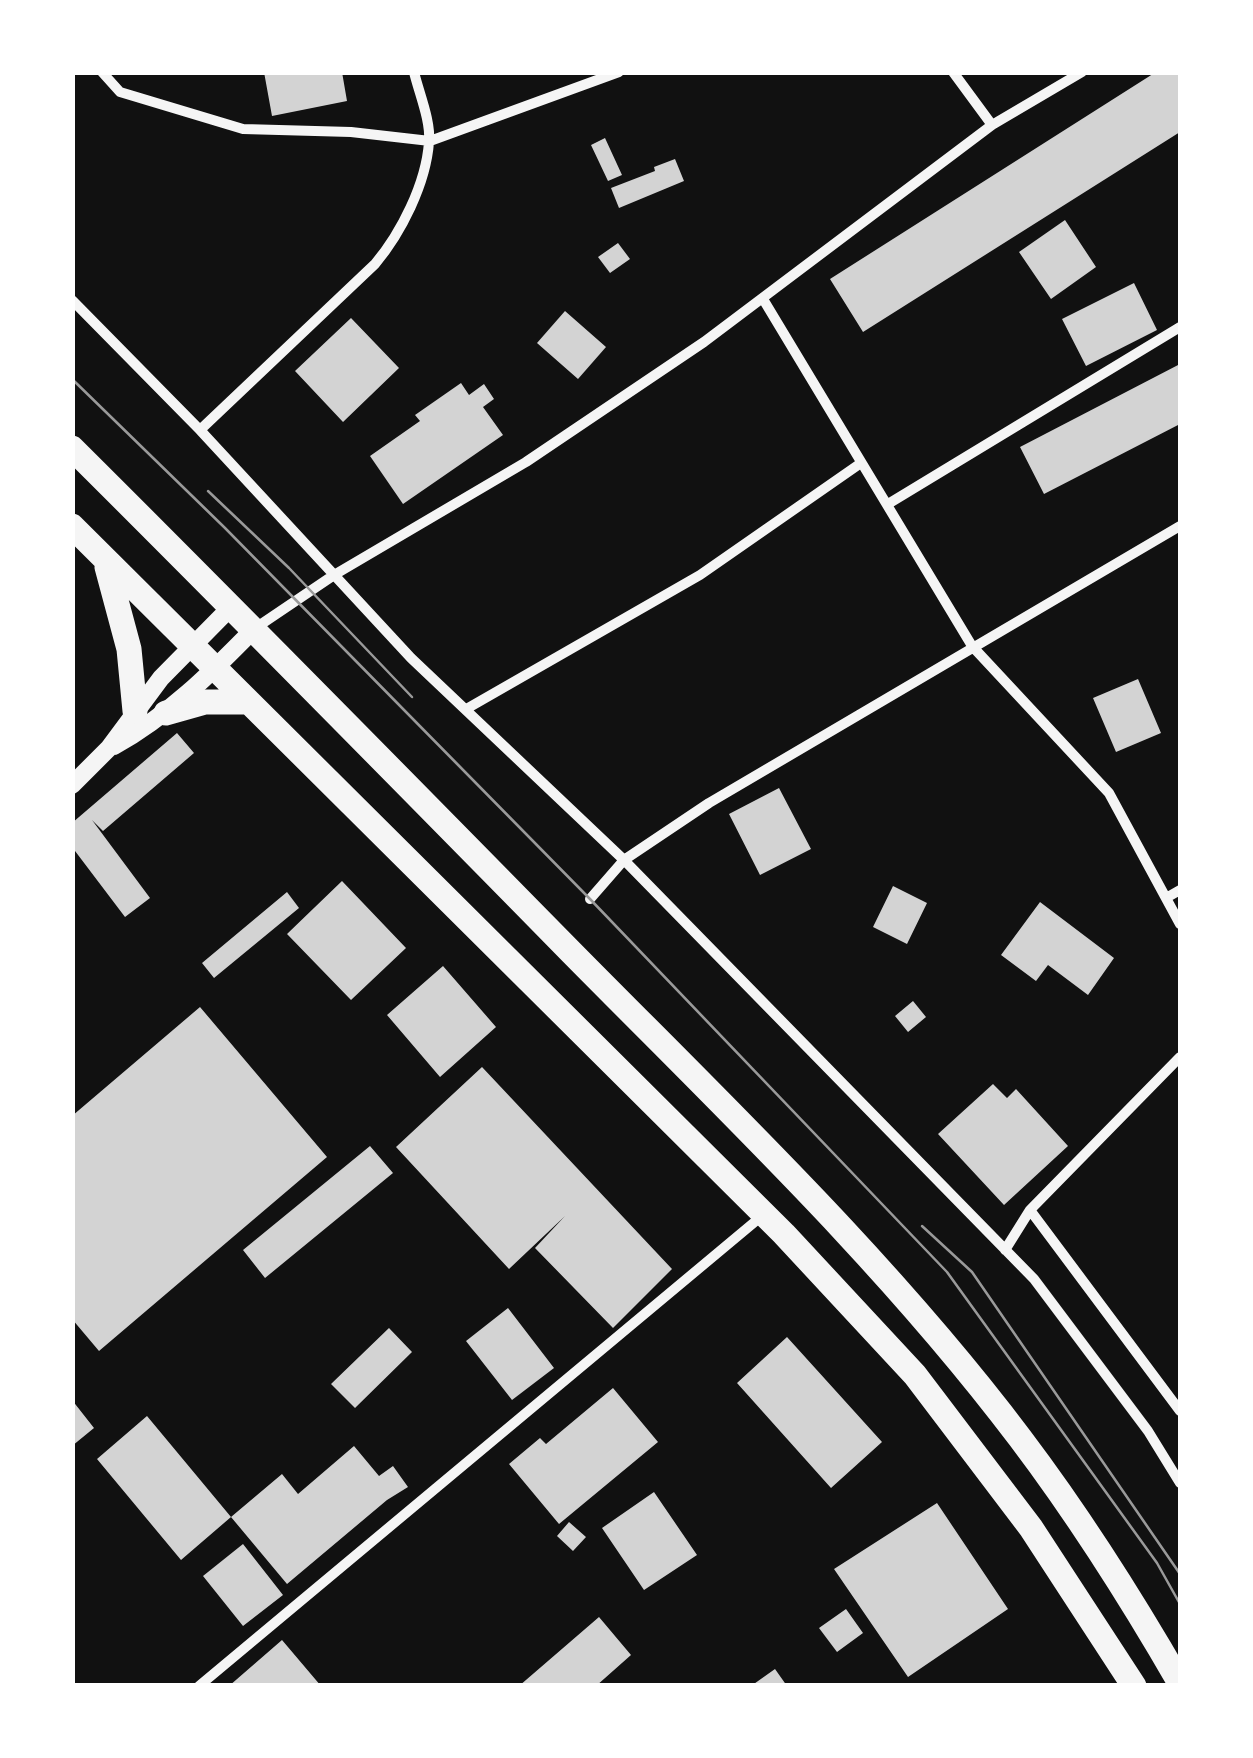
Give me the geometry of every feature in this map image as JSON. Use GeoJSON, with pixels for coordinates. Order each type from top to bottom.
{"type":"FeatureCollection","features":[{"type":"Feature","properties":{"kind":"main road"},"geometry":{"type":"LineString","coordinates":[[72,448],[852,1240],[1018,1436],[1072,1510],[1180,1682]]}},
{"type":"Feature","properties":{"kind":"main road"},"geometry":{"type":"LineString","coordinates":[[72,526],[763,1216],[915,1375],[1031,1528],[1134,1686]]}},
{"type":"Feature","properties":{"kind":"main road"},"geometry":{"type":"LineString","coordinates":[[104,558],[129,649],[134,711]]}},
{"type":"Feature","properties":{"kind":"main road"},"geometry":{"type":"LineString","coordinates":[[166,713],[205,702],[246,702]]}},
{"type":"Feature","properties":{"kind":"street"},"geometry":{"type":"LineString","coordinates":[[102,72],[120,92],[243,128],[350,132],[430,141],[619,72]]}},
{"type":"Feature","properties":{"kind":"street"},"geometry":{"type":"LineString","coordinates":[[200,430],[375,264],[396,239],[412,205],[430,141],[414,72]]}},
{"type":"Feature","properties":{"kind":"street"},"geometry":{"type":"LineString","coordinates":[[953,72],[992,126]]}},
{"type":"Feature","properties":{"kind":"street"},"geometry":{"type":"LineString","coordinates":[[72,784],[110,748],[166,713],[254,630],[334,575],[526,462],[763,299],[992,126],[1082,72]]}},
{"type":"Feature","properties":{"kind":"street"},"geometry":{"type":"LineString","coordinates":[[763,299],[972,646],[1109,793],[1180,924]]}},
{"type":"Feature","properties":{"kind":"street"},"geometry":{"type":"LineString","coordinates":[[72,300],[200,430],[411,658],[624,860],[1034,1279],[1148,1431],[1180,1483]]}},
{"type":"Feature","properties":{"kind":"street"},"geometry":{"type":"LineString","coordinates":[[888,504],[1180,327]]}},
{"type":"Feature","properties":{"kind":"street"},"geometry":{"type":"LineString","coordinates":[[468,708],[700,575],[861,463]]}},
{"type":"Feature","properties":{"kind":"street"},"geometry":{"type":"LineString","coordinates":[[590,899],[624,860],[709,803],[1180,526]]}},
{"type":"Feature","properties":{"kind":"street"},"geometry":{"type":"LineString","coordinates":[[110,748],[134,711],[230,607]]}},
{"type":"Feature","properties":{"kind":"street"},"geometry":{"type":"LineString","coordinates":[[1166,898],[1180,890]]}},
{"type":"Feature","properties":{"kind":"street"},"geometry":{"type":"LineString","coordinates":[[1005,1250],[1030,1210],[1180,1058]]}},
{"type":"Feature","properties":{"kind":"street"},"geometry":{"type":"LineString","coordinates":[[1030,1210],[1180,1411]]}},
{"type":"Feature","properties":{"kind":"street"},"geometry":{"type":"LineString","coordinates":[[200,1686],[763,1216]]}},
{"type":"Feature","properties":{"kind":"building"},"geometry":{"type":"Polygon","coordinates":[[[264,72],[342,72],[347,101],[272,116],[264,72]]]}},
{"type":"Feature","properties":{"kind":"building"},"geometry":{"type":"Polygon","coordinates":[[[1156,72],[1180,72],[1180,132],[863,332],[830,279],[1156,72]]]}},
{"type":"Feature","properties":{"kind":"building"},"geometry":{"type":"Polygon","coordinates":[[[605,138],[622,175],[608,181],[591,145],[605,138]]]}},
{"type":"Feature","properties":{"kind":"building"},"geometry":{"type":"Polygon","coordinates":[[[675,159],[684,181],[619,208],[611,188],[675,159]]]}},
{"type":"Feature","properties":{"kind":"building"},"geometry":{"type":"Polygon","coordinates":[[[1065,220],[1096,267],[1051,299],[1019,252],[1065,220]]]}},
{"type":"Feature","properties":{"kind":"building"},"geometry":{"type":"Polygon","coordinates":[[[618,243],[630,259],[610,273],[598,257],[618,243]]]}},
{"type":"Feature","properties":{"kind":"building"},"geometry":{"type":"Polygon","coordinates":[[[1134,283],[1157,330],[1086,366],[1062,319],[1134,283]]]}},
{"type":"Feature","properties":{"kind":"building"},"geometry":{"type":"Polygon","coordinates":[[[565,311],[606,347],[578,379],[537,343],[565,311]]]}},
{"type":"Feature","properties":{"kind":"building"},"geometry":{"type":"Polygon","coordinates":[[[351,318],[399,368],[343,422],[295,371],[351,318]]]}},
{"type":"Feature","properties":{"kind":"building"},"geometry":{"type":"Polygon","coordinates":[[[1180,364],[1180,424],[1044,494],[1020,447],[1180,364]]]}},
{"type":"Feature","properties":{"kind":"building"},"geometry":{"type":"Polygon","coordinates":[[[461,383],[469,395],[484,384],[494,399],[483,407],[503,435],[403,504],[370,456],[420,421],[415,415],[461,383]]]}},
{"type":"Feature","properties":{"kind":"building"},"geometry":{"type":"Polygon","coordinates":[[[1138,679],[1161,733],[1116,752],[1093,698],[1138,679]]]}},
{"type":"Feature","properties":{"kind":"building"},"geometry":{"type":"Polygon","coordinates":[[[177,733],[194,753],[103,831],[92,820],[150,898],[125,917],[72,847],[72,823],[177,733]]]}},
{"type":"Feature","properties":{"kind":"building"},"geometry":{"type":"Polygon","coordinates":[[[779,788],[811,849],[760,875],[729,814],[779,788]]]}},
{"type":"Feature","properties":{"kind":"building"},"geometry":{"type":"Polygon","coordinates":[[[342,881],[406,948],[351,1000],[287,934],[342,881]]]}},
{"type":"Feature","properties":{"kind":"building"},"geometry":{"type":"Polygon","coordinates":[[[893,886],[927,903],[907,944],[873,927],[893,886]]]}},
{"type":"Feature","properties":{"kind":"building"},"geometry":{"type":"Polygon","coordinates":[[[287,892],[299,908],[214,978],[202,963],[287,892]]]}},
{"type":"Feature","properties":{"kind":"building"},"geometry":{"type":"Polygon","coordinates":[[[1040,902],[1114,958],[1088,995],[1048,965],[1036,981],[1001,955],[1040,902]]]}},
{"type":"Feature","properties":{"kind":"building"},"geometry":{"type":"Polygon","coordinates":[[[443,966],[496,1027],[440,1077],[387,1015],[443,966]]]}},
{"type":"Feature","properties":{"kind":"building"},"geometry":{"type":"Polygon","coordinates":[[[913,1001],[926,1017],[908,1032],[895,1016],[913,1001]]]}},
{"type":"Feature","properties":{"kind":"building"},"geometry":{"type":"Polygon","coordinates":[[[200,1007],[327,1157],[99,1351],[72,1319],[72,1116],[200,1007]]]}},
{"type":"Feature","properties":{"kind":"building"},"geometry":{"type":"Polygon","coordinates":[[[482,1067],[672,1269],[613,1328],[535,1248],[565,1216],[509,1269],[396,1147],[482,1067]]]}},
{"type":"Feature","properties":{"kind":"building"},"geometry":{"type":"Polygon","coordinates":[[[993,1084],[1007,1098],[1016,1089],[1068,1146],[1004,1205],[938,1134],[993,1084]]]}},
{"type":"Feature","properties":{"kind":"building"},"geometry":{"type":"Polygon","coordinates":[[[370,1146],[393,1173],[265,1278],[243,1250],[370,1146]]]}},
{"type":"Feature","properties":{"kind":"building"},"geometry":{"type":"Polygon","coordinates":[[[508,1308],[554,1368],[512,1400],[466,1341],[508,1308]]]}},
{"type":"Feature","properties":{"kind":"building"},"geometry":{"type":"Polygon","coordinates":[[[389,1328],[412,1352],[355,1408],[331,1384],[389,1328]]]}},
{"type":"Feature","properties":{"kind":"building"},"geometry":{"type":"Polygon","coordinates":[[[787,1337],[882,1442],[831,1488],[737,1383],[787,1337]]]}},
{"type":"Feature","properties":{"kind":"building"},"geometry":{"type":"Polygon","coordinates":[[[613,1388],[658,1442],[559,1524],[509,1464],[540,1438],[546,1444],[613,1388]]]}},
{"type":"Feature","properties":{"kind":"building"},"geometry":{"type":"Polygon","coordinates":[[[72,1400],[94,1428],[72,1446],[72,1400]]]}},
{"type":"Feature","properties":{"kind":"building"},"geometry":{"type":"Polygon","coordinates":[[[147,1416],[231,1517],[181,1560],[97,1459],[147,1416]]]}},
{"type":"Feature","properties":{"kind":"building"},"geometry":{"type":"Polygon","coordinates":[[[354,1446],[379,1476],[393,1466],[408,1487],[287,1584],[231,1517],[282,1474],[298,1494],[354,1446]]]}},
{"type":"Feature","properties":{"kind":"building"},"geometry":{"type":"Polygon","coordinates":[[[654,1492],[697,1555],[644,1590],[602,1528],[654,1492]]]}},
{"type":"Feature","properties":{"kind":"building"},"geometry":{"type":"Polygon","coordinates":[[[937,1503],[1008,1609],[908,1677],[834,1569],[937,1503]]]}},
{"type":"Feature","properties":{"kind":"building"},"geometry":{"type":"Polygon","coordinates":[[[569,1522],[586,1537],[573,1551],[557,1536],[569,1522]]]}},
{"type":"Feature","properties":{"kind":"building"},"geometry":{"type":"Polygon","coordinates":[[[243,1544],[283,1595],[243,1626],[203,1576],[243,1544]]]}},
{"type":"Feature","properties":{"kind":"building"},"geometry":{"type":"Polygon","coordinates":[[[846,1609],[863,1633],[837,1652],[819,1628],[846,1609]]]}},
{"type":"Feature","properties":{"kind":"building"},"geometry":{"type":"Polygon","coordinates":[[[599,1617],[631,1655],[596,1686],[519,1686],[599,1617]]]}},
{"type":"Feature","properties":{"kind":"building"},"geometry":{"type":"Polygon","coordinates":[[[282,1640],[321,1686],[229,1686],[282,1640]]]}},
{"type":"Feature","properties":{"kind":"building"},"geometry":{"type":"Polygon","coordinates":[[[775,1669],[787,1686],[751,1686],[775,1669]]]}},
{"type":"Feature","properties":{"kind":"tram line"},"geometry":{"type":"LineString","coordinates":[[72,379],[225,528],[590,899],[947,1272],[1157,1563],[1180,1604]]}},
{"type":"Feature","properties":{"kind":"tram line"},"geometry":{"type":"LineString","coordinates":[[208,491],[289,568],[412,697]]}},
{"type":"Feature","properties":{"kind":"tram line"},"geometry":{"type":"LineString","coordinates":[[922,1226],[972,1272],[1180,1574]]}}]}
